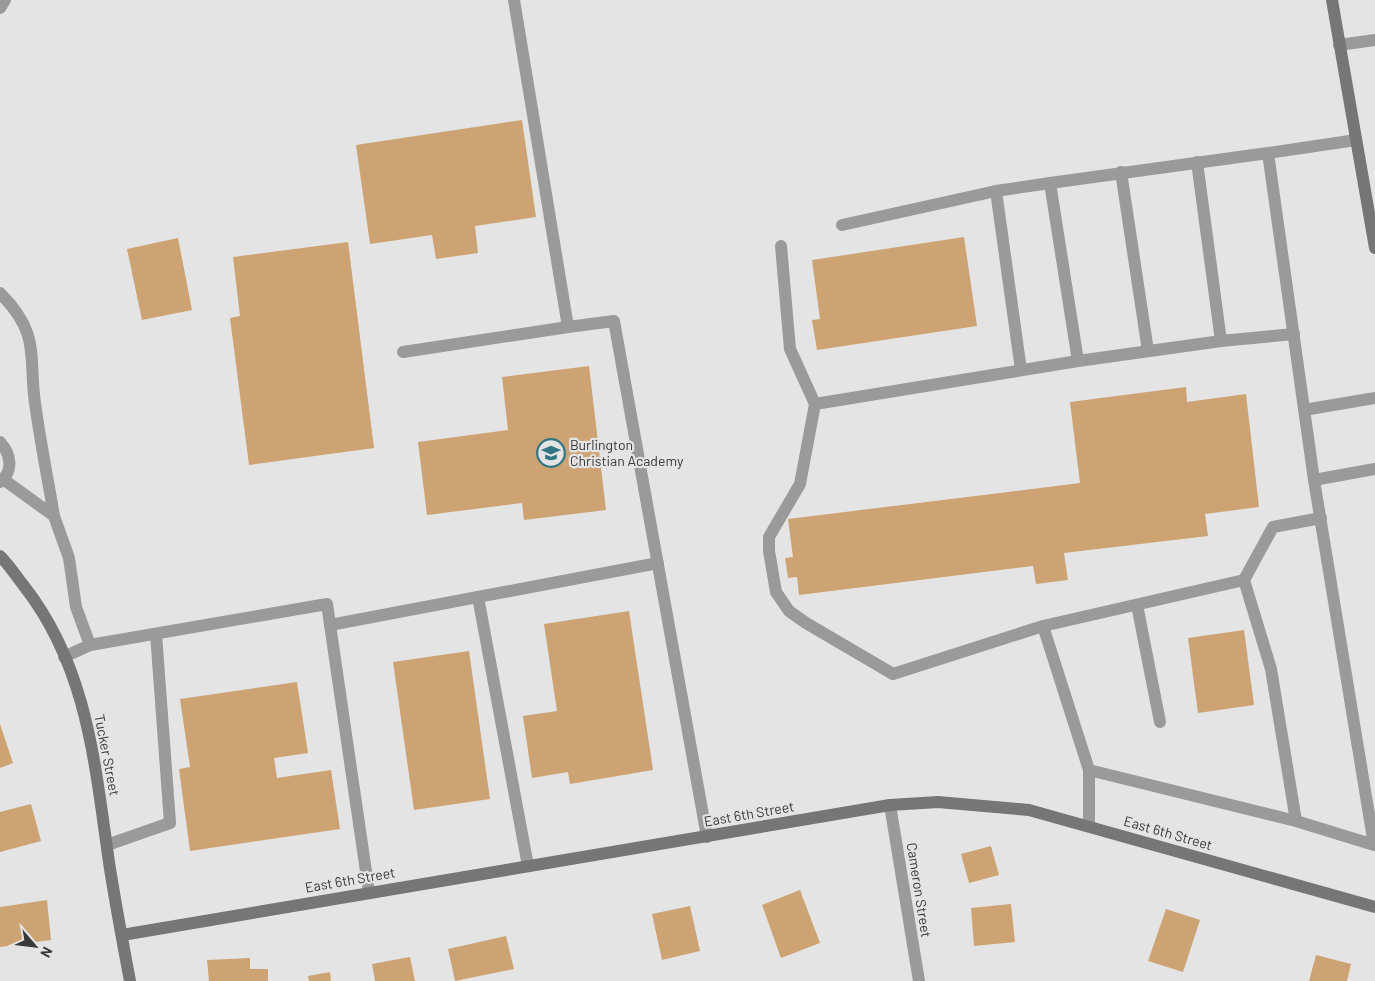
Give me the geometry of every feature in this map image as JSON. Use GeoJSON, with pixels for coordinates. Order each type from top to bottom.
{"type":"FeatureCollection","features":[{"type":"Feature","properties":{"kind":"street"},"geometry":{"type":"LineString","coordinates":[[0,8],[5,0]]}},
{"type":"Feature","properties":{"kind":"street"},"geometry":{"type":"LineString","coordinates":[[514,0],[568,327]]}},
{"type":"Feature","properties":{"kind":"street"},"geometry":{"type":"LineString","coordinates":[[1332,0],[1375,248]]}},
{"type":"Feature","properties":{"kind":"street"},"geometry":{"type":"LineString","coordinates":[[1339,44],[1375,40]]}},
{"type":"Feature","properties":{"kind":"street"},"geometry":{"type":"LineString","coordinates":[[842,225],[996,191],[1356,140]]}},
{"type":"Feature","properties":{"kind":"street"},"geometry":{"type":"LineString","coordinates":[[1089,770],[1296,821],[1374,845],[1314,480],[1268,153]]}},
{"type":"Feature","properties":{"kind":"street"},"geometry":{"type":"LineString","coordinates":[[1197,162],[1221,341]]}},
{"type":"Feature","properties":{"kind":"street"},"geometry":{"type":"LineString","coordinates":[[1120,172],[1148,351]]}},
{"type":"Feature","properties":{"kind":"street"},"geometry":{"type":"LineString","coordinates":[[1050,183],[1078,360]]}},
{"type":"Feature","properties":{"kind":"street"},"geometry":{"type":"LineString","coordinates":[[996,191],[1021,370]]}},
{"type":"Feature","properties":{"kind":"street"},"geometry":{"type":"LineString","coordinates":[[780,246],[790,350],[815,404],[800,484],[769,537],[769,551],[776,592],[789,611],[893,674],[1044,626],[1244,580]]}},
{"type":"Feature","properties":{"kind":"street"},"geometry":{"type":"LineString","coordinates":[[0,294],[18,315],[27,331],[33,351],[35,407],[54,516],[69,558],[76,607],[90,645]]}},
{"type":"Feature","properties":{"kind":"street"},"geometry":{"type":"LineString","coordinates":[[404,352],[614,321],[707,837]]}},
{"type":"Feature","properties":{"kind":"street"},"geometry":{"type":"LineString","coordinates":[[815,404],[1078,360],[1221,341],[1294,334]]}},
{"type":"Feature","properties":{"kind":"street"},"geometry":{"type":"LineString","coordinates":[[1304,410],[1375,398]]}},
{"type":"Feature","properties":{"kind":"street"},"geometry":{"type":"LineString","coordinates":[[0,442],[6,448],[10,464],[2,481],[54,516]]}},
{"type":"Feature","properties":{"kind":"street"},"geometry":{"type":"LineString","coordinates":[[1314,480],[1375,469]]}},
{"type":"Feature","properties":{"kind":"street"},"geometry":{"type":"LineString","coordinates":[[1296,821],[1271,669],[1244,580],[1273,527],[1321,518]]}},
{"type":"Feature","properties":{"kind":"street","name":"Tucker Street"},"geometry":{"type":"LineString","coordinates":[[0,556],[37,602],[55,631],[64,656],[74,674],[97,771],[107,845],[130,981]]}},
{"type":"Feature","properties":{"kind":"street"},"geometry":{"type":"LineString","coordinates":[[330,626],[658,563]]}},
{"type":"Feature","properties":{"kind":"street"},"geometry":{"type":"LineString","coordinates":[[478,598],[528,866]]}},
{"type":"Feature","properties":{"kind":"street"},"geometry":{"type":"LineString","coordinates":[[64,656],[90,645],[327,604],[369,892]]}},
{"type":"Feature","properties":{"kind":"street"},"geometry":{"type":"LineString","coordinates":[[1137,605],[1160,722]]}},
{"type":"Feature","properties":{"kind":"street"},"geometry":{"type":"LineString","coordinates":[[1044,626],[1089,770],[1089,826]]}},
{"type":"Feature","properties":{"kind":"street"},"geometry":{"type":"LineString","coordinates":[[107,845],[170,823],[156,634]]}},
{"type":"Feature","properties":{"kind":"street","name":"East 6th Street"},"geometry":{"type":"LineString","coordinates":[[122,935],[890,805],[938,802],[1029,810],[1375,907]]}},
{"type":"Feature","properties":{"kind":"street","name":"Cameron Street"},"geometry":{"type":"LineString","coordinates":[[890,805],[919,981]]}},
{"type":"Feature","properties":{"kind":"building"},"geometry":{"type":"Polygon","coordinates":[[[522,120],[536,217],[475,226],[478,253],[436,259],[432,235],[370,244],[356,145],[522,120]]]}},
{"type":"Feature","properties":{"kind":"building"},"geometry":{"type":"Polygon","coordinates":[[[964,237],[977,326],[817,350],[812,320],[820,319],[812,260],[964,237]]]}},
{"type":"Feature","properties":{"kind":"building"},"geometry":{"type":"Polygon","coordinates":[[[178,238],[192,310],[142,320],[127,249],[178,238]]]}},
{"type":"Feature","properties":{"kind":"building"},"geometry":{"type":"Polygon","coordinates":[[[348,242],[374,448],[249,465],[230,318],[240,316],[233,257],[348,242]]]}},
{"type":"Feature","properties":{"kind":"building"},"geometry":{"type":"Polygon","coordinates":[[[589,366],[606,510],[524,520],[522,503],[427,515],[418,442],[508,430],[502,377],[589,366]]]}},
{"type":"Feature","properties":{"kind":"building"},"geometry":{"type":"Polygon","coordinates":[[[1186,387],[1187,402],[1246,394],[1259,507],[1205,514],[1208,536],[1064,553],[1068,580],[1036,584],[1033,566],[799,595],[797,577],[788,578],[785,558],[793,557],[788,519],[1080,483],[1070,402],[1186,387]]]}},
{"type":"Feature","properties":{"kind":"building"},"geometry":{"type":"Polygon","coordinates":[[[629,611],[653,770],[570,784],[568,772],[532,778],[523,716],[557,711],[544,624],[629,611]]]}},
{"type":"Feature","properties":{"kind":"building"},"geometry":{"type":"Polygon","coordinates":[[[1244,630],[1254,705],[1198,713],[1188,638],[1244,630]]]}},
{"type":"Feature","properties":{"kind":"building"},"geometry":{"type":"Polygon","coordinates":[[[469,651],[490,799],[414,810],[393,662],[469,651]]]}},
{"type":"Feature","properties":{"kind":"building"},"geometry":{"type":"Polygon","coordinates":[[[297,682],[308,753],[274,758],[277,778],[331,770],[340,829],[190,851],[179,769],[190,767],[180,699],[297,682]]]}},
{"type":"Feature","properties":{"kind":"building"},"geometry":{"type":"Polygon","coordinates":[[[0,724],[13,763],[0,768],[0,724]]]}},
{"type":"Feature","properties":{"kind":"building"},"geometry":{"type":"Polygon","coordinates":[[[31,804],[41,841],[0,852],[0,812],[31,804]]]}},
{"type":"Feature","properties":{"kind":"building"},"geometry":{"type":"Polygon","coordinates":[[[991,846],[999,875],[969,883],[961,854],[991,846]]]}},
{"type":"Feature","properties":{"kind":"building"},"geometry":{"type":"Polygon","coordinates":[[[800,890],[820,943],[781,958],[762,905],[800,890]]]}},
{"type":"Feature","properties":{"kind":"building"},"geometry":{"type":"Polygon","coordinates":[[[47,900],[51,940],[0,947],[0,907],[47,900]]]}},
{"type":"Feature","properties":{"kind":"building"},"geometry":{"type":"Polygon","coordinates":[[[1011,904],[1015,942],[974,946],[971,908],[1011,904]]]}},
{"type":"Feature","properties":{"kind":"building"},"geometry":{"type":"Polygon","coordinates":[[[690,906],[700,951],[662,960],[652,914],[690,906]]]}},
{"type":"Feature","properties":{"kind":"building"},"geometry":{"type":"Polygon","coordinates":[[[1166,909],[1200,920],[1183,972],[1148,961],[1166,909]]]}},
{"type":"Feature","properties":{"kind":"building"},"geometry":{"type":"Polygon","coordinates":[[[506,936],[514,969],[455,981],[448,949],[506,936]]]}},
{"type":"Feature","properties":{"kind":"building"},"geometry":{"type":"Polygon","coordinates":[[[1316,955],[1351,964],[1347,981],[1309,981],[1316,955]]]}},
{"type":"Feature","properties":{"kind":"building"},"geometry":{"type":"Polygon","coordinates":[[[410,957],[415,981],[375,981],[372,964],[410,957]]]}},
{"type":"Feature","properties":{"kind":"building"},"geometry":{"type":"Polygon","coordinates":[[[250,958],[250,969],[268,969],[268,981],[209,981],[207,960],[250,958]]]}},
{"type":"Feature","properties":{"kind":"building"},"geometry":{"type":"Polygon","coordinates":[[[330,972],[331,981],[309,981],[308,976],[330,972]]]}},
{"type":"Feature","properties":{"kind":"place","name":"Burlington Christian Academy"},"geometry":{"type":"Point","coordinates":[551,453]}}]}
